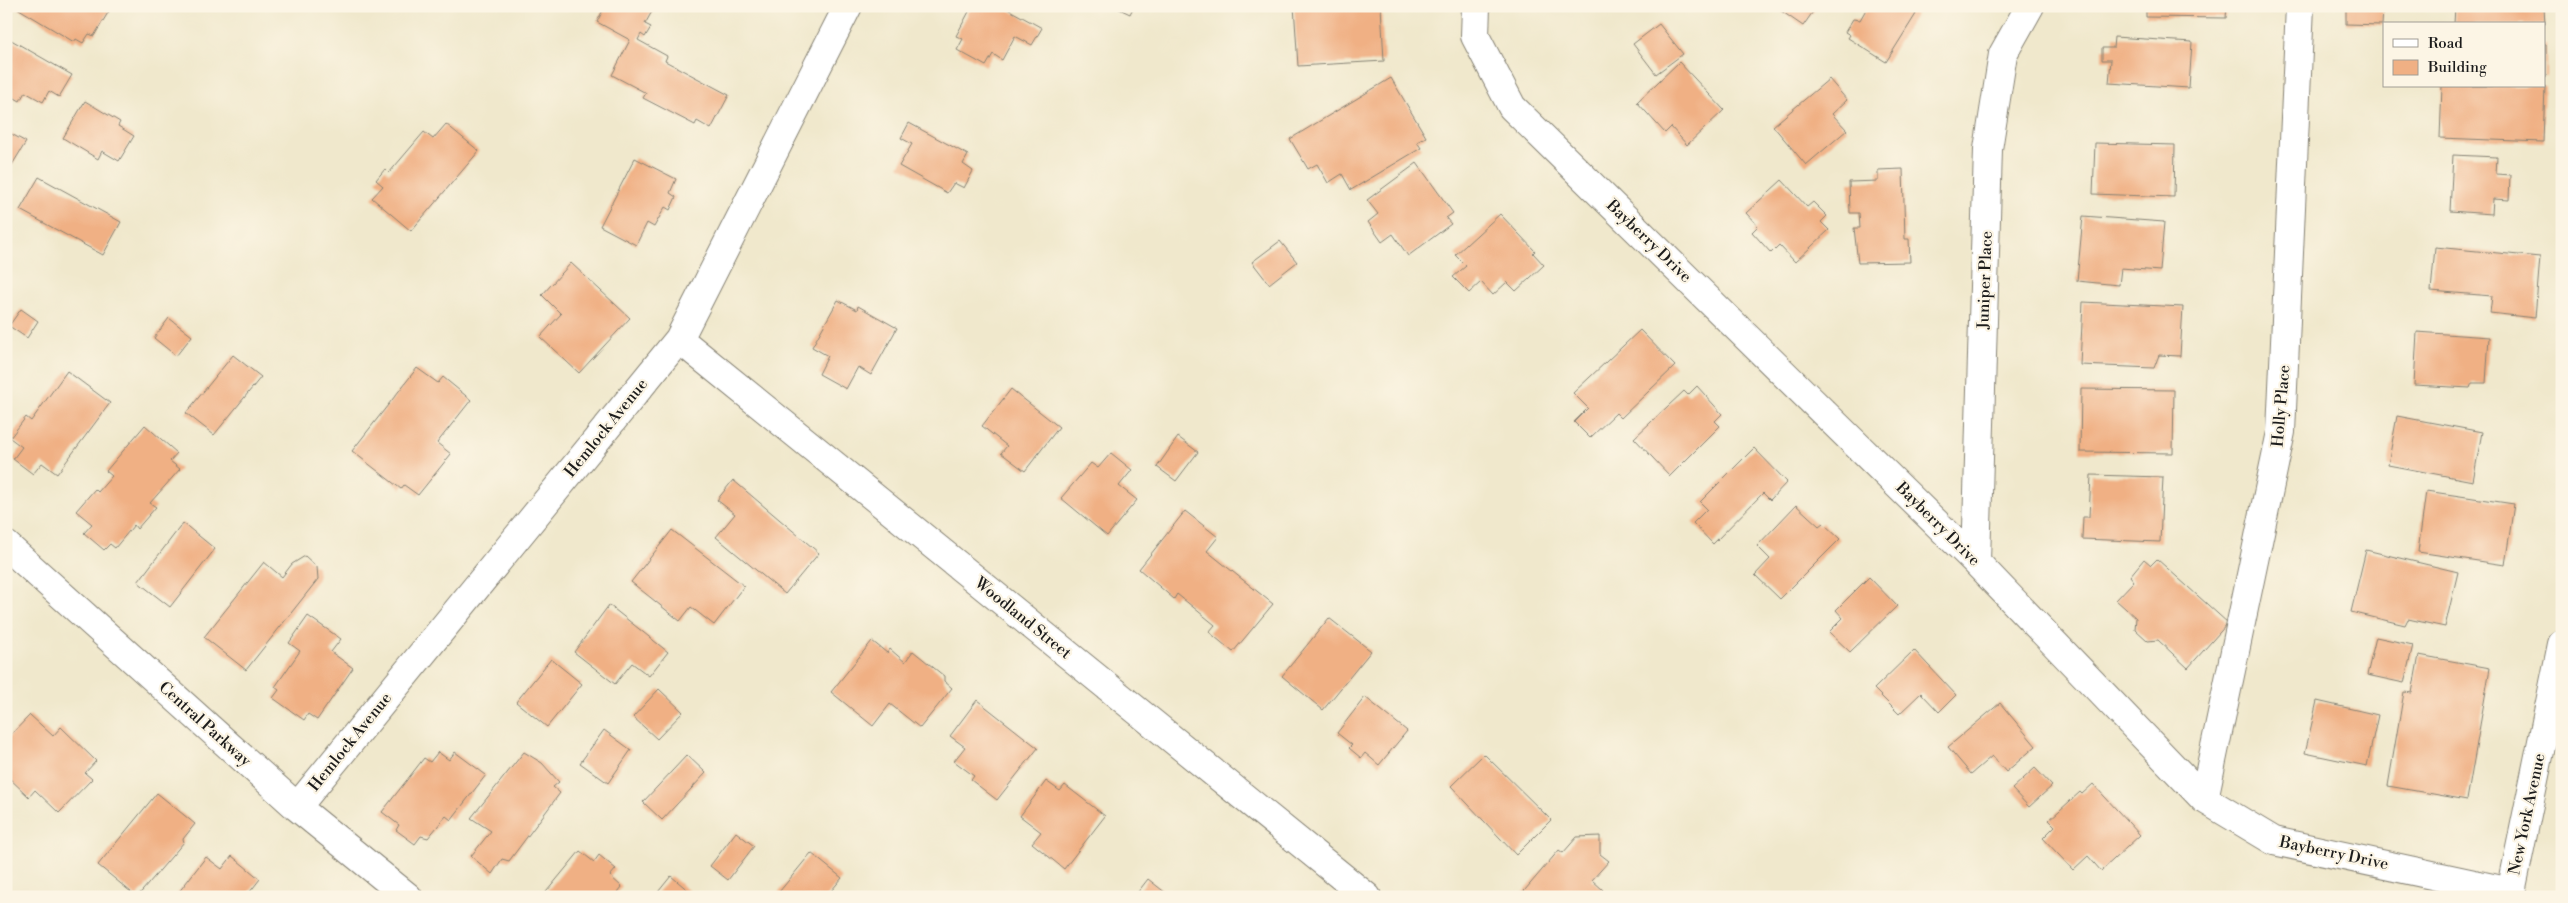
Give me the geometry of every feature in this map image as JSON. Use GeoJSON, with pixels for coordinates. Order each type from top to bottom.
{"type":"FeatureCollection","features":[{"type":"Feature","properties":{"kind":"street","name":"Hemlock Avenue"},"geometry":{"type":"LineString","coordinates":[[297,807],[679,339],[848,6]]}},
{"type":"Feature","properties":{"kind":"street","name":"Bayberry Drive"},"geometry":{"type":"LineString","coordinates":[[1476,6],[1475,36],[1512,107],[1976,562],[2204,798],[2274,841],[2510,894]]}},
{"type":"Feature","properties":{"kind":"street","name":"Juniper Place"},"geometry":{"type":"LineString","coordinates":[[1976,562],[1988,149],[2003,54],[2030,6]]}},
{"type":"Feature","properties":{"kind":"street","name":"Holly Place"},"geometry":{"type":"LineString","coordinates":[[2204,798],[2281,432],[2300,6]]}},
{"type":"Feature","properties":{"kind":"street","name":"Woodland Street"},"geometry":{"type":"LineString","coordinates":[[679,339],[1367,897]]}},
{"type":"Feature","properties":{"kind":"street","name":"Central Parkway"},"geometry":{"type":"LineString","coordinates":[[6,545],[297,807],[408,897]]}},
{"type":"Feature","properties":{"kind":"street","name":"New York Avenue"},"geometry":{"type":"LineString","coordinates":[[2510,894],[2562,644]]}},
{"type":"Feature","properties":{"kind":"building"},"geometry":{"type":"Polygon","coordinates":[[[14,6],[112,6],[94,36],[89,34],[83,43],[76,39],[74,42],[14,6]]]}},
{"type":"Feature","properties":{"kind":"building"},"geometry":{"type":"Polygon","coordinates":[[[605,6],[655,6],[645,24],[651,27],[645,37],[641,34],[638,40],[667,56],[665,61],[729,95],[711,129],[697,121],[695,125],[643,98],[646,93],[612,75],[630,40],[597,22],[605,6]]]}},
{"type":"Feature","properties":{"kind":"building"},"geometry":{"type":"Polygon","coordinates":[[[972,6],[1002,6],[1042,28],[1032,45],[1015,36],[1002,60],[993,54],[986,66],[957,50],[963,39],[956,36],[972,6]]]}},
{"type":"Feature","properties":{"kind":"building"},"geometry":{"type":"Polygon","coordinates":[[[1113,6],[1134,6],[1130,14],[1113,6]]]}},
{"type":"Feature","properties":{"kind":"building"},"geometry":{"type":"Polygon","coordinates":[[[1294,6],[1381,6],[1384,61],[1298,66],[1294,6]]]}},
{"type":"Feature","properties":{"kind":"building"},"geometry":{"type":"Polygon","coordinates":[[[1774,6],[1817,6],[1803,26],[1774,6]]]}},
{"type":"Feature","properties":{"kind":"building"},"geometry":{"type":"Polygon","coordinates":[[[1868,6],[1903,6],[1916,14],[1886,62],[1848,38],[1850,35],[1845,32],[1853,19],[1860,20],[1868,6]]]}},
{"type":"Feature","properties":{"kind":"building"},"geometry":{"type":"Polygon","coordinates":[[[2146,6],[2227,6],[2226,18],[2146,17],[2146,6]]]}},
{"type":"Feature","properties":{"kind":"building"},"geometry":{"type":"Polygon","coordinates":[[[2346,6],[2392,6],[2392,9],[2383,8],[2382,25],[2346,24],[2346,6]]]}},
{"type":"Feature","properties":{"kind":"building"},"geometry":{"type":"Polygon","coordinates":[[[2455,6],[2539,6],[2544,8],[2545,22],[2454,22],[2455,6]]]}},
{"type":"Feature","properties":{"kind":"building"},"geometry":{"type":"Polygon","coordinates":[[[1659,24],[1683,54],[1656,74],[1633,44],[1659,24]]]}},
{"type":"Feature","properties":{"kind":"building"},"geometry":{"type":"Polygon","coordinates":[[[6,37],[72,75],[59,97],[49,91],[43,102],[25,92],[20,101],[6,93],[6,37]]]}},
{"type":"Feature","properties":{"kind":"building"},"geometry":{"type":"Polygon","coordinates":[[[2114,37],[2192,42],[2189,88],[2109,83],[2111,60],[2102,60],[2102,48],[2113,48],[2114,37]]]}},
{"type":"Feature","properties":{"kind":"building"},"geometry":{"type":"Polygon","coordinates":[[[1679,62],[1724,110],[1687,145],[1671,127],[1665,133],[1637,102],[1679,62]]]}},
{"type":"Feature","properties":{"kind":"building"},"geometry":{"type":"Polygon","coordinates":[[[1391,78],[1426,137],[1417,142],[1421,148],[1351,190],[1342,174],[1328,183],[1317,164],[1308,169],[1290,139],[1391,78]]]}},
{"type":"Feature","properties":{"kind":"building"},"geometry":{"type":"Polygon","coordinates":[[[1829,79],[1847,100],[1832,114],[1847,130],[1806,165],[1773,126],[1829,79]]]}},
{"type":"Feature","properties":{"kind":"building"},"geometry":{"type":"Polygon","coordinates":[[[2442,88],[2545,88],[2543,142],[2440,138],[2442,88]]]}},
{"type":"Feature","properties":{"kind":"building"},"geometry":{"type":"Polygon","coordinates":[[[85,101],[120,122],[118,126],[134,136],[119,161],[102,151],[98,159],[63,138],[85,101]]]}},
{"type":"Feature","properties":{"kind":"building"},"geometry":{"type":"Polygon","coordinates":[[[909,123],[968,155],[963,164],[973,171],[964,188],[954,183],[947,193],[899,166],[912,144],[901,138],[909,123]]]}},
{"type":"Feature","properties":{"kind":"building"},"geometry":{"type":"Polygon","coordinates":[[[446,124],[479,151],[411,231],[372,198],[383,186],[376,180],[385,169],[389,173],[424,132],[433,139],[446,124]]]}},
{"type":"Feature","properties":{"kind":"building"},"geometry":{"type":"Polygon","coordinates":[[[6,131],[26,142],[7,173],[6,172],[6,131]]]}},
{"type":"Feature","properties":{"kind":"building"},"geometry":{"type":"Polygon","coordinates":[[[2095,143],[2175,145],[2174,197],[2093,194],[2095,143]]]}},
{"type":"Feature","properties":{"kind":"building"},"geometry":{"type":"Polygon","coordinates":[[[2453,155],[2497,157],[2496,174],[2510,175],[2509,200],[2493,199],[2492,214],[2450,211],[2453,155]]]}},
{"type":"Feature","properties":{"kind":"building"},"geometry":{"type":"Polygon","coordinates":[[[635,158],[676,179],[670,193],[676,197],[670,210],[665,207],[654,227],[647,223],[636,245],[600,226],[635,158]]]}},
{"type":"Feature","properties":{"kind":"building"},"geometry":{"type":"Polygon","coordinates":[[[1417,163],[1453,213],[1446,218],[1451,224],[1408,256],[1393,234],[1382,242],[1368,222],[1378,214],[1367,200],[1417,163]]]}},
{"type":"Feature","properties":{"kind":"building"},"geometry":{"type":"Polygon","coordinates":[[[1903,169],[1905,239],[1909,239],[1910,262],[1858,263],[1854,228],[1860,228],[1859,213],[1850,213],[1849,182],[1878,181],[1878,170],[1903,169]]]}},
{"type":"Feature","properties":{"kind":"building"},"geometry":{"type":"Polygon","coordinates":[[[39,177],[121,222],[103,255],[20,210],[39,177]]]}},
{"type":"Feature","properties":{"kind":"building"},"geometry":{"type":"Polygon","coordinates":[[[1782,180],[1807,207],[1813,202],[1827,216],[1821,222],[1829,230],[1795,262],[1779,245],[1771,253],[1752,232],[1758,226],[1746,213],[1782,180]]]}},
{"type":"Feature","properties":{"kind":"building"},"geometry":{"type":"Polygon","coordinates":[[[1500,214],[1535,251],[1533,253],[1544,265],[1516,291],[1507,282],[1493,295],[1481,282],[1469,293],[1453,277],[1466,266],[1455,255],[1500,214]]]}},
{"type":"Feature","properties":{"kind":"building"},"geometry":{"type":"Polygon","coordinates":[[[2083,216],[2164,222],[2160,271],[2121,268],[2119,285],[2077,281],[2083,216]]]}},
{"type":"Feature","properties":{"kind":"building"},"geometry":{"type":"Polygon","coordinates":[[[1280,241],[1297,262],[1269,284],[1252,262],[1280,241]]]}},
{"type":"Feature","properties":{"kind":"building"},"geometry":{"type":"Polygon","coordinates":[[[2435,247],[2540,257],[2535,318],[2490,313],[2492,296],[2431,291],[2435,247]]]}},
{"type":"Feature","properties":{"kind":"building"},"geometry":{"type":"Polygon","coordinates":[[[571,263],[630,318],[579,373],[540,337],[561,314],[542,295],[571,263]]]}},
{"type":"Feature","properties":{"kind":"building"},"geometry":{"type":"Polygon","coordinates":[[[838,300],[857,310],[858,306],[897,328],[871,375],[858,367],[846,389],[819,374],[828,356],[812,347],[838,300]]]}},
{"type":"Feature","properties":{"kind":"building"},"geometry":{"type":"Polygon","coordinates":[[[2083,302],[2183,307],[2180,356],[2159,355],[2154,368],[2080,365],[2083,302]]]}},
{"type":"Feature","properties":{"kind":"building"},"geometry":{"type":"Polygon","coordinates":[[[21,309],[38,321],[27,338],[9,326],[21,309]]]}},
{"type":"Feature","properties":{"kind":"building"},"geometry":{"type":"Polygon","coordinates":[[[169,318],[192,336],[176,356],[154,338],[169,318]]]}},
{"type":"Feature","properties":{"kind":"building"},"geometry":{"type":"Polygon","coordinates":[[[1640,330],[1675,366],[1621,418],[1616,413],[1590,438],[1574,422],[1588,408],[1573,393],[1640,330]]]}},
{"type":"Feature","properties":{"kind":"building"},"geometry":{"type":"Polygon","coordinates":[[[2417,332],[2489,337],[2486,383],[2472,383],[2470,388],[2414,385],[2417,332]]]}},
{"type":"Feature","properties":{"kind":"building"},"geometry":{"type":"Polygon","coordinates":[[[233,355],[261,377],[214,435],[186,413],[233,355]]]}},
{"type":"Feature","properties":{"kind":"building"},"geometry":{"type":"Polygon","coordinates":[[[417,368],[438,383],[443,377],[471,400],[437,443],[451,454],[418,495],[404,485],[401,489],[352,451],[417,368]]]}},
{"type":"Feature","properties":{"kind":"building"},"geometry":{"type":"Polygon","coordinates":[[[67,371],[110,403],[57,474],[42,463],[33,474],[13,459],[22,447],[10,438],[26,417],[31,421],[67,371]]]}},
{"type":"Feature","properties":{"kind":"building"},"geometry":{"type":"Polygon","coordinates":[[[1697,386],[1722,414],[1715,421],[1720,426],[1670,476],[1634,438],[1684,391],[1688,395],[1697,386]]]}},
{"type":"Feature","properties":{"kind":"building"},"geometry":{"type":"Polygon","coordinates":[[[1011,389],[1059,427],[1025,471],[1001,453],[1007,446],[982,426],[1011,389]]]}},
{"type":"Feature","properties":{"kind":"building"},"geometry":{"type":"Polygon","coordinates":[[[2081,389],[2174,390],[2173,453],[2080,452],[2081,389]]]}},
{"type":"Feature","properties":{"kind":"building"},"geometry":{"type":"Polygon","coordinates":[[[2397,416],[2482,432],[2473,481],[2388,465],[2397,416]]]}},
{"type":"Feature","properties":{"kind":"building"},"geometry":{"type":"Polygon","coordinates":[[[145,425],[177,453],[170,461],[180,469],[150,503],[156,507],[137,529],[134,525],[115,548],[110,544],[104,550],[84,533],[92,524],[76,511],[95,489],[98,492],[112,476],[106,471],[145,425]]]}},
{"type":"Feature","properties":{"kind":"building"},"geometry":{"type":"Polygon","coordinates":[[[1178,437],[1198,452],[1176,481],[1157,467],[1178,437]]]}},
{"type":"Feature","properties":{"kind":"building"},"geometry":{"type":"Polygon","coordinates":[[[1754,448],[1787,482],[1770,500],[1763,493],[1713,544],[1693,523],[1707,509],[1700,502],[1754,448]]]}},
{"type":"Feature","properties":{"kind":"building"},"geometry":{"type":"Polygon","coordinates":[[[1111,453],[1132,470],[1119,486],[1137,500],[1107,536],[1061,498],[1091,463],[1098,468],[1111,453]]]}},
{"type":"Feature","properties":{"kind":"building"},"geometry":{"type":"Polygon","coordinates":[[[2091,475],[2163,477],[2160,542],[2082,539],[2083,517],[2089,517],[2091,475]]]}},
{"type":"Feature","properties":{"kind":"building"},"geometry":{"type":"Polygon","coordinates":[[[733,480],[819,553],[785,594],[716,537],[735,514],[717,500],[733,480]]]}},
{"type":"Feature","properties":{"kind":"building"},"geometry":{"type":"Polygon","coordinates":[[[2426,491],[2514,504],[2505,565],[2418,552],[2426,491]]]}},
{"type":"Feature","properties":{"kind":"building"},"geometry":{"type":"Polygon","coordinates":[[[1796,505],[1819,526],[1823,523],[1840,539],[1780,599],[1755,575],[1770,559],[1757,546],[1796,505]]]}},
{"type":"Feature","properties":{"kind":"building"},"geometry":{"type":"Polygon","coordinates":[[[1185,511],[1218,537],[1207,551],[1273,604],[1233,652],[1209,632],[1215,625],[1177,594],[1174,599],[1139,569],[1185,511]]]}},
{"type":"Feature","properties":{"kind":"building"},"geometry":{"type":"Polygon","coordinates":[[[183,523],[215,549],[170,607],[138,582],[183,523]]]}},
{"type":"Feature","properties":{"kind":"building"},"geometry":{"type":"Polygon","coordinates":[[[672,530],[744,586],[714,625],[691,607],[680,621],[631,582],[672,530]]]}},
{"type":"Feature","properties":{"kind":"building"},"geometry":{"type":"Polygon","coordinates":[[[2366,550],[2458,572],[2445,627],[2408,619],[2405,625],[2351,612],[2366,550]]]}},
{"type":"Feature","properties":{"kind":"building"},"geometry":{"type":"Polygon","coordinates":[[[305,556],[317,567],[318,579],[246,670],[204,637],[264,562],[282,577],[292,564],[305,556]]]}},
{"type":"Feature","properties":{"kind":"building"},"geometry":{"type":"Polygon","coordinates":[[[2144,559],[2151,565],[2157,559],[2228,623],[2188,668],[2158,640],[2148,641],[2135,629],[2136,618],[2116,600],[2134,581],[2130,576],[2144,559]]]}},
{"type":"Feature","properties":{"kind":"building"},"geometry":{"type":"Polygon","coordinates":[[[1869,577],[1897,606],[1850,652],[1829,632],[1843,618],[1836,610],[1869,577]]]}},
{"type":"Feature","properties":{"kind":"building"},"geometry":{"type":"Polygon","coordinates":[[[609,605],[668,652],[649,676],[632,663],[615,684],[574,652],[609,605]]]}},
{"type":"Feature","properties":{"kind":"building"},"geometry":{"type":"Polygon","coordinates":[[[308,616],[341,639],[331,652],[353,668],[317,720],[308,714],[304,720],[273,698],[279,690],[275,687],[300,651],[289,643],[308,616]]]}},
{"type":"Feature","properties":{"kind":"building"},"geometry":{"type":"Polygon","coordinates":[[[1329,618],[1371,651],[1323,710],[1282,676],[1329,618]]]}},
{"type":"Feature","properties":{"kind":"building"},"geometry":{"type":"Polygon","coordinates":[[[2376,637],[2413,645],[2404,683],[2367,675],[2376,637]]]}},
{"type":"Feature","properties":{"kind":"building"},"geometry":{"type":"Polygon","coordinates":[[[872,641],[887,653],[890,649],[905,662],[913,651],[944,676],[944,681],[952,688],[920,728],[890,704],[873,726],[831,692],[872,641]]]}},
{"type":"Feature","properties":{"kind":"building"},"geometry":{"type":"Polygon","coordinates":[[[1914,650],[1956,695],[1939,712],[1921,693],[1899,714],[1874,689],[1914,650]]]}},
{"type":"Feature","properties":{"kind":"building"},"geometry":{"type":"Polygon","coordinates":[[[2419,655],[2490,668],[2467,800],[2388,786],[2404,692],[2412,693],[2419,655]]]}},
{"type":"Feature","properties":{"kind":"building"},"geometry":{"type":"Polygon","coordinates":[[[551,659],[582,684],[547,727],[516,702],[551,659]]]}},
{"type":"Feature","properties":{"kind":"building"},"geometry":{"type":"Polygon","coordinates":[[[659,689],[683,712],[657,739],[633,717],[659,689]]]}},
{"type":"Feature","properties":{"kind":"building"},"geometry":{"type":"Polygon","coordinates":[[[1365,697],[1407,731],[1379,765],[1365,753],[1361,758],[1349,748],[1352,745],[1337,733],[1365,697]]]}},
{"type":"Feature","properties":{"kind":"building"},"geometry":{"type":"Polygon","coordinates":[[[977,700],[1038,748],[997,800],[971,780],[974,776],[954,761],[965,747],[950,736],[977,700]]]}},
{"type":"Feature","properties":{"kind":"building"},"geometry":{"type":"Polygon","coordinates":[[[2317,701],[2378,715],[2367,766],[2305,753],[2317,701]]]}},
{"type":"Feature","properties":{"kind":"building"},"geometry":{"type":"Polygon","coordinates":[[[2000,703],[2036,746],[2006,772],[1992,756],[1971,774],[1948,747],[2000,703]]]}},
{"type":"Feature","properties":{"kind":"building"},"geometry":{"type":"Polygon","coordinates":[[[30,715],[53,736],[61,727],[96,761],[85,773],[92,779],[59,813],[35,790],[29,797],[6,775],[6,740],[30,715]]]}},
{"type":"Feature","properties":{"kind":"building"},"geometry":{"type":"Polygon","coordinates":[[[604,730],[631,750],[608,783],[580,763],[604,730]]]}},
{"type":"Feature","properties":{"kind":"building"},"geometry":{"type":"Polygon","coordinates":[[[438,752],[449,760],[455,752],[486,775],[451,820],[446,816],[428,838],[421,836],[415,844],[396,830],[399,825],[382,812],[424,758],[430,762],[438,752]]]}},
{"type":"Feature","properties":{"kind":"building"},"geometry":{"type":"Polygon","coordinates":[[[524,752],[542,763],[559,782],[553,787],[560,793],[509,861],[502,859],[492,874],[471,856],[491,831],[471,818],[524,752]]]}},
{"type":"Feature","properties":{"kind":"building"},"geometry":{"type":"Polygon","coordinates":[[[1484,754],[1551,820],[1516,855],[1451,786],[1484,754]]]}},
{"type":"Feature","properties":{"kind":"building"},"geometry":{"type":"Polygon","coordinates":[[[687,755],[706,773],[662,820],[643,802],[687,755]]]}},
{"type":"Feature","properties":{"kind":"building"},"geometry":{"type":"Polygon","coordinates":[[[2035,768],[2052,786],[2029,807],[2012,789],[2035,768]]]}},
{"type":"Feature","properties":{"kind":"building"},"geometry":{"type":"Polygon","coordinates":[[[1046,781],[1060,791],[1065,785],[1105,816],[1064,869],[1032,843],[1041,832],[1020,816],[1046,781]]]}},
{"type":"Feature","properties":{"kind":"building"},"geometry":{"type":"Polygon","coordinates":[[[2093,784],[2140,835],[2101,871],[2088,856],[2073,870],[2043,838],[2055,826],[2049,820],[2080,792],[2082,794],[2093,784]]]}},
{"type":"Feature","properties":{"kind":"building"},"geometry":{"type":"Polygon","coordinates":[[[157,793],[195,824],[183,839],[184,842],[137,897],[98,865],[157,793]]]}},
{"type":"Feature","properties":{"kind":"building"},"geometry":{"type":"Polygon","coordinates":[[[736,832],[754,846],[728,880],[710,866],[736,832]]]}},
{"type":"Feature","properties":{"kind":"building"},"geometry":{"type":"Polygon","coordinates":[[[1600,836],[1600,854],[1609,861],[1592,880],[1603,890],[1597,897],[1519,897],[1559,850],[1563,853],[1577,837],[1600,836]]]}},
{"type":"Feature","properties":{"kind":"building"},"geometry":{"type":"Polygon","coordinates":[[[580,851],[594,862],[599,855],[616,869],[610,876],[622,887],[614,897],[542,897],[580,851]]]}},
{"type":"Feature","properties":{"kind":"building"},"geometry":{"type":"Polygon","coordinates":[[[811,853],[842,878],[826,897],[775,897],[811,853]]]}},
{"type":"Feature","properties":{"kind":"building"},"geometry":{"type":"Polygon","coordinates":[[[232,856],[260,879],[246,897],[175,897],[206,857],[222,869],[232,856]]]}},
{"type":"Feature","properties":{"kind":"building"},"geometry":{"type":"Polygon","coordinates":[[[671,876],[696,897],[654,897],[671,876]]]}},
{"type":"Feature","properties":{"kind":"building"},"geometry":{"type":"Polygon","coordinates":[[[1148,879],[1171,897],[1134,897],[1148,879]]]}}]}
